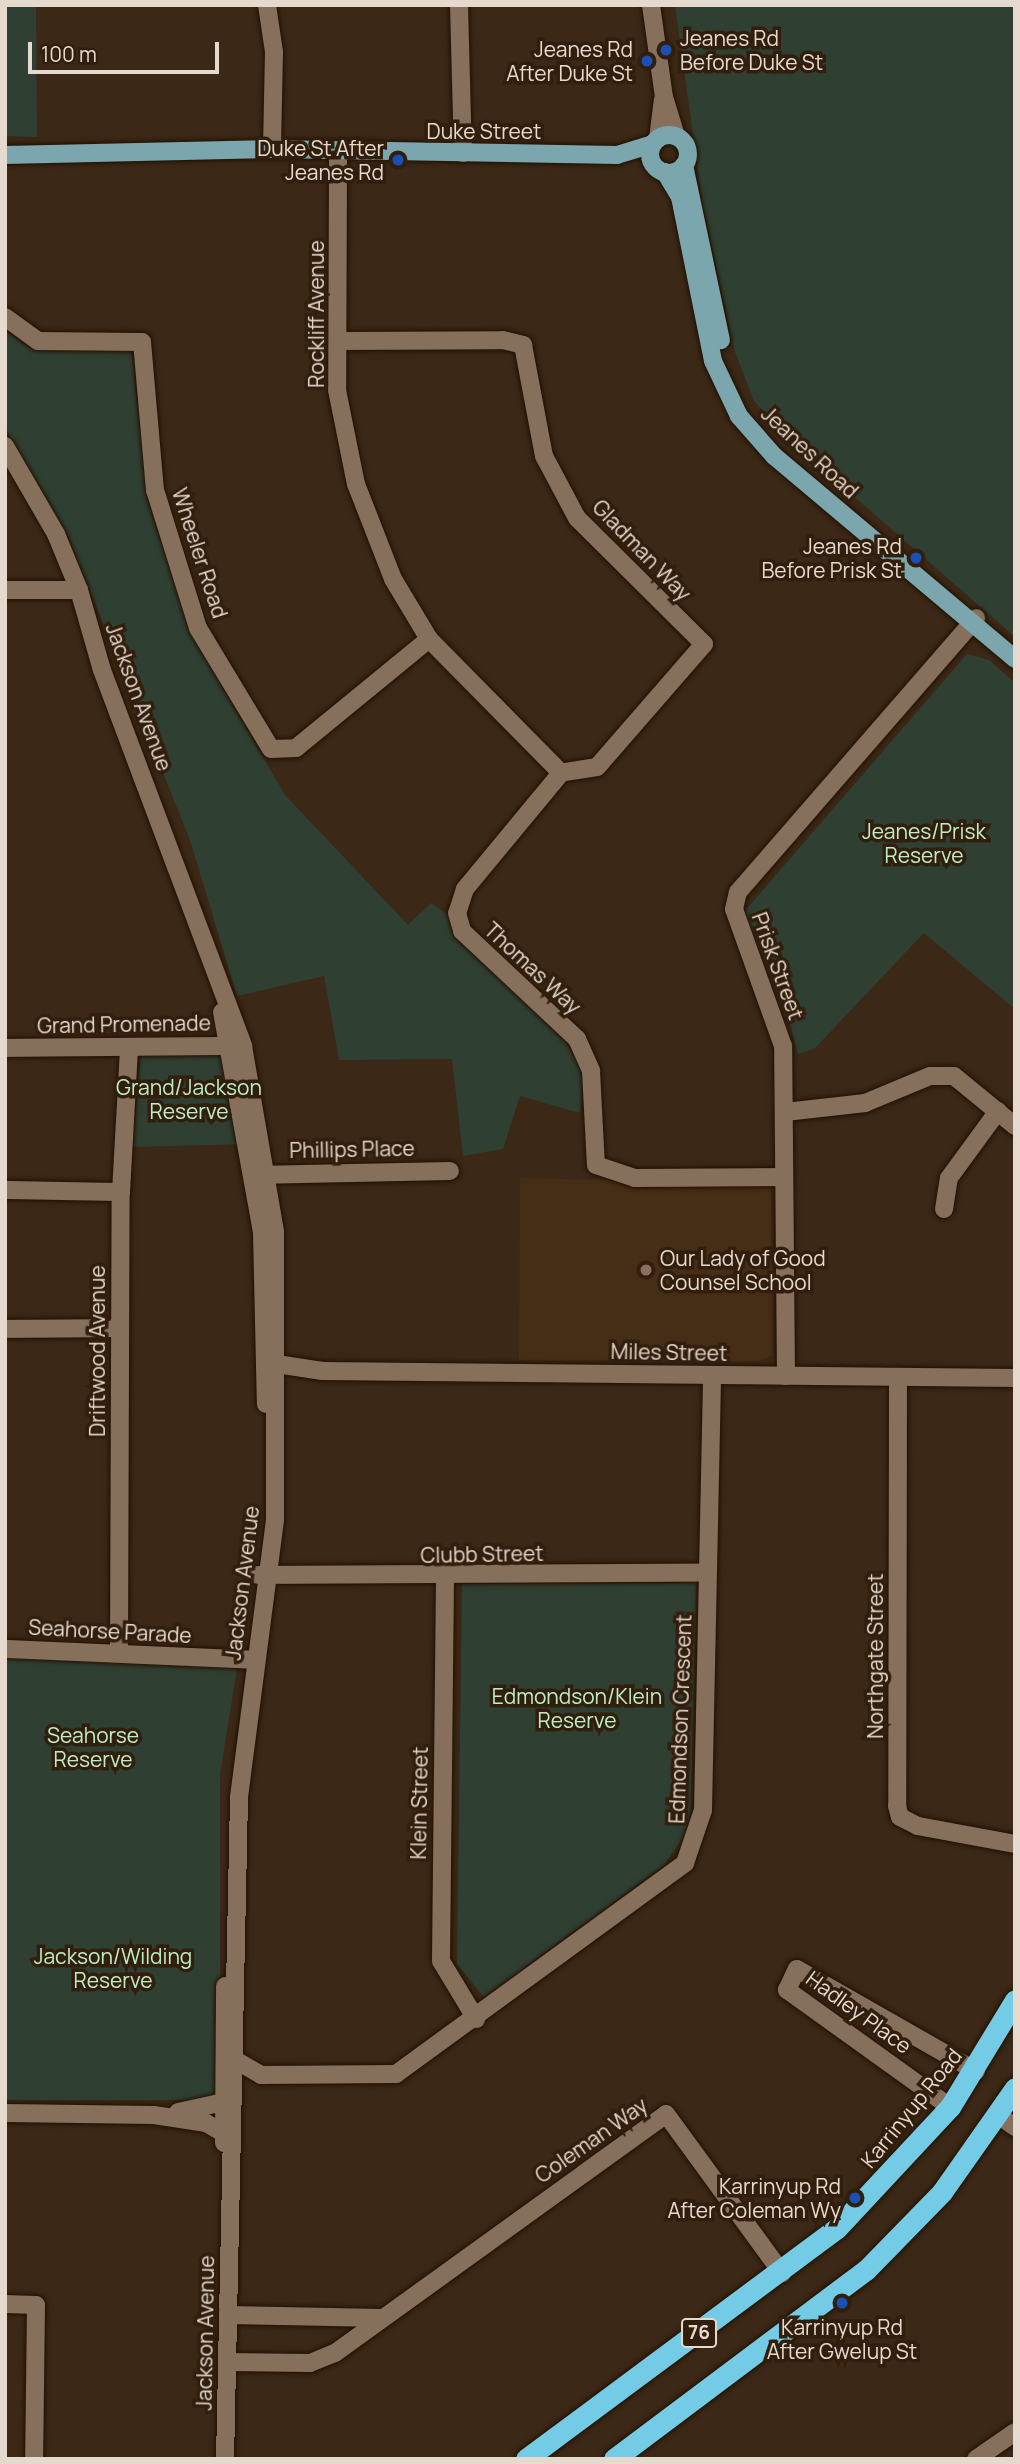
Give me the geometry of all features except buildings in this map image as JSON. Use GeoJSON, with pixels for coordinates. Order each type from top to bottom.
{"type":"FeatureCollection","features":[{"type":"Feature","properties":{"kind":"highway","name":"Karrinyup Road"},"geometry":{"type":"LineString","coordinates":[[526,2459],[782,2273],[867,2200],[950,2107],[976,2071],[1015,2000]]}},
{"type":"Feature","properties":{"kind":"highway","name":"76"},"geometry":{"type":"LineString","coordinates":[[614,2459],[866,2270],[1007,2121],[1015,2088]]}},
{"type":"Feature","properties":{"kind":"main road"},"geometry":{"type":"LineString","coordinates":[[655,142],[677,136]]}},
{"type":"Feature","properties":{"kind":"main road","name":"Jeanes Road"},"geometry":{"type":"LineString","coordinates":[[677,136],[687,148],[684,165],[724,356],[747,408],[775,442],[1015,659]]}},
{"type":"Feature","properties":{"kind":"main road","name":"Duke Street"},"geometry":{"type":"LineString","coordinates":[[617,155],[655,142]]}},
{"type":"Feature","properties":{"kind":"main road","name":"Jeanes Road"},"geometry":{"type":"LineString","coordinates":[[655,142],[659,168],[680,197],[713,361],[739,416],[774,456],[973,622]]}},
{"type":"Feature","properties":{"kind":"main road","name":"Duke Street"},"geometry":{"type":"LineString","coordinates":[[254,153],[272,149],[344,157]]}},
{"type":"Feature","properties":{"kind":"main road","name":"Duke Street"},"geometry":{"type":"LineString","coordinates":[[5,155],[617,155],[659,168]]}},
{"type":"Feature","properties":{"kind":"main road"},"geometry":{"type":"LineString","coordinates":[[659,168],[684,165]]}},
{"type":"Feature","properties":{"kind":"street"},"geometry":{"type":"LineString","coordinates":[[267,5],[274,52],[272,149]]}},
{"type":"Feature","properties":{"kind":"street"},"geometry":{"type":"LineString","coordinates":[[459,5],[463,153]]}},
{"type":"Feature","properties":{"kind":"street","name":"Jeanes Road"},"geometry":{"type":"LineString","coordinates":[[651,5],[664,97],[677,136]]}},
{"type":"Feature","properties":{"kind":"street","name":"Jeanes Road"},"geometry":{"type":"LineString","coordinates":[[655,142],[664,97]]}},
{"type":"Feature","properties":{"kind":"street","name":"Rockliff Avenue"},"geometry":{"type":"LineString","coordinates":[[344,157],[338,390],[356,484],[393,579],[429,639],[561,773]]}},
{"type":"Feature","properties":{"kind":"street","name":"Wheeler Road"},"geometry":{"type":"LineString","coordinates":[[5,317],[38,341],[142,342],[155,490],[190,603],[198,628],[271,749],[296,748],[429,639]]}},
{"type":"Feature","properties":{"kind":"street","name":"Gladman Way"},"geometry":{"type":"LineString","coordinates":[[339,341],[503,340],[523,345],[544,456],[578,519],[704,644],[597,767],[561,773]]}},
{"type":"Feature","properties":{"kind":"street","name":"Jackson Avenue"},"geometry":{"type":"LineString","coordinates":[[5,446],[56,534],[79,590],[102,670],[215,971],[235,1046],[260,1174],[273,1371],[263,1575],[250,1660],[229,1763],[230,2208],[225,2459]]}},
{"type":"Feature","properties":{"kind":"street"},"geometry":{"type":"LineString","coordinates":[[5,590],[79,590]]}},
{"type":"Feature","properties":{"kind":"street","name":"Prisk Street"},"geometry":{"type":"LineString","coordinates":[[786,1376],[783,1046],[741,934],[734,909],[738,892],[973,622]]}},
{"type":"Feature","properties":{"kind":"street","name":"Thomas Way"},"geometry":{"type":"LineString","coordinates":[[561,773],[465,889],[457,913],[461,931],[577,1039],[591,1071],[596,1165],[635,1178],[783,1177]]}},
{"type":"Feature","properties":{"kind":"street","name":"Grand Promenade"},"geometry":{"type":"LineString","coordinates":[[5,1048],[235,1046]]}},
{"type":"Feature","properties":{"kind":"street","name":"Driftwood Avenue"},"geometry":{"type":"LineString","coordinates":[[118,1653],[121,1192],[129,1049]]}},
{"type":"Feature","properties":{"kind":"street"},"geometry":{"type":"LineString","coordinates":[[785,1112],[865,1103],[930,1076],[954,1076],[1015,1126]]}},
{"type":"Feature","properties":{"kind":"street"},"geometry":{"type":"LineString","coordinates":[[944,1209],[949,1178],[998,1111]]}},
{"type":"Feature","properties":{"kind":"street","name":"Phillips Place"},"geometry":{"type":"LineString","coordinates":[[260,1174],[450,1171]]}},
{"type":"Feature","properties":{"kind":"street"},"geometry":{"type":"LineString","coordinates":[[5,1190],[121,1192]]}},
{"type":"Feature","properties":{"kind":"street"},"geometry":{"type":"LineString","coordinates":[[5,1329],[120,1328]]}},
{"type":"Feature","properties":{"kind":"street","name":"Miles Street"},"geometry":{"type":"LineString","coordinates":[[273,1371],[1015,1378]]}},
{"type":"Feature","properties":{"kind":"street","name":"Edmondson Crescent"},"geometry":{"type":"LineString","coordinates":[[154,2115],[230,2099],[253,2086],[306,2078],[396,2074],[673,1876],[695,1848],[703,1810],[712,1375]]}},
{"type":"Feature","properties":{"kind":"street","name":"Northgate Street"},"geometry":{"type":"LineString","coordinates":[[898,1377],[897,1806],[900,1817],[918,1826],[1015,1844]]}},
{"type":"Feature","properties":{"kind":"street","name":"Clubb Street"},"geometry":{"type":"LineString","coordinates":[[263,1575],[445,1578],[706,1573]]}},
{"type":"Feature","properties":{"kind":"street","name":"Klein Street"},"geometry":{"type":"LineString","coordinates":[[445,1578],[441,1961],[444,1975],[476,2019]]}},
{"type":"Feature","properties":{"kind":"street","name":"Seahorse Parade"},"geometry":{"type":"LineString","coordinates":[[5,1649],[250,1660]]}},
{"type":"Feature","properties":{"kind":"street","name":"Jackson Avenue"},"geometry":{"type":"LineString","coordinates":[[230,2208],[223,2133],[237,2060],[240,1764],[250,1660]]}},
{"type":"Feature","properties":{"kind":"street","name":"Hadley Place"},"geometry":{"type":"LineString","coordinates":[[950,2107],[787,1990],[797,1969],[976,2071]]}},
{"type":"Feature","properties":{"kind":"street","name":"Edmondson Crescent"},"geometry":{"type":"LineString","coordinates":[[237,2060],[251,2073],[306,2078]]}},
{"type":"Feature","properties":{"kind":"street"},"geometry":{"type":"LineString","coordinates":[[5,2113],[154,2115],[206,2123],[223,2133]]}},
{"type":"Feature","properties":{"kind":"street","name":"Coleman Way"},"geometry":{"type":"LineString","coordinates":[[227,2362],[310,2362],[335,2353],[666,2114],[782,2273]]}},
{"type":"Feature","properties":{"kind":"street"},"geometry":{"type":"LineString","coordinates":[[5,2304],[36,2305],[34,2459]]}},
{"type":"Feature","properties":{"kind":"street"},"geometry":{"type":"LineString","coordinates":[[228,2315],[382,2318]]}},
{"type":"Feature","properties":{"kind":"street"},"geometry":{"type":"LineString","coordinates":[[976,2459],[1015,2432]]}},
{"type":"Feature","properties":{"kind":"shaded area","name":"Our Lady of Good Counsel School"},"geometry":{"type":"Polygon","coordinates":[[[520,1178],[771,1184],[773,1355],[759,1361],[519,1360],[520,1178]]]}},
{"type":"Feature","properties":{"kind":"green space"},"geometry":{"type":"Polygon","coordinates":[[[5,5],[36,5],[37,137],[5,136],[5,5]]]}},
{"type":"Feature","properties":{"kind":"green space"},"geometry":{"type":"Polygon","coordinates":[[[675,5],[1015,5],[1015,637],[786,437],[754,401],[735,352],[703,206],[675,5]]]}},
{"type":"Feature","properties":{"kind":"green space"},"geometry":{"type":"Polygon","coordinates":[[[5,331],[29,348],[131,350],[148,503],[191,632],[285,795],[408,925],[431,903],[448,915],[452,933],[559,1032],[583,1070],[580,1113],[520,1096],[503,1149],[463,1156],[452,1059],[339,1060],[324,976],[237,996],[190,840],[68,536],[5,427],[5,331]]]}},
{"type":"Feature","properties":{"kind":"green space","name":"Jeanes/Prisk Reserve"},"geometry":{"type":"Polygon","coordinates":[[[967,654],[989,660],[1015,683],[1015,1009],[924,933],[815,1048],[798,1054],[782,992],[743,913],[967,654]]]}},
{"type":"Feature","properties":{"kind":"green space","name":"Grand/Jackson Reserve"},"geometry":{"type":"Polygon","coordinates":[[[141,1052],[227,1053],[246,1144],[133,1147],[141,1052]]]}},
{"type":"Feature","properties":{"kind":"green space","name":"Edmondson/Klein Reserve"},"geometry":{"type":"Polygon","coordinates":[[[696,1583],[690,1828],[663,1866],[484,1997],[457,1964],[462,1584],[696,1583]]]}},
{"type":"Feature","properties":{"kind":"green space","name":"Jackson/Wilding Reserve"},"geometry":{"type":"Polygon","coordinates":[[[5,1656],[237,1668],[220,1775],[220,2100],[5,2100],[5,1656]]]}},
{"type":"Feature","properties":{"kind":"place","name":"Jeanes Rd Before Duke St"},"geometry":{"type":"Point","coordinates":[666,50]}},
{"type":"Feature","properties":{"kind":"place","name":"Jeanes Rd After Duke St"},"geometry":{"type":"Point","coordinates":[647,61]}},
{"type":"Feature","properties":{"kind":"place","name":"Duke St After Jeanes Rd"},"geometry":{"type":"Point","coordinates":[398,160]}},
{"type":"Feature","properties":{"kind":"place","name":"Jeanes Rd Before Prisk St"},"geometry":{"type":"Point","coordinates":[916,558]}},
{"type":"Feature","properties":{"kind":"place","name":"Our Lady of Good Counsel School"},"geometry":{"type":"Point","coordinates":[646,1270]}},
{"type":"Feature","properties":{"kind":"place","name":"Karrinyup Rd After Coleman Wy"},"geometry":{"type":"Point","coordinates":[855,2198]}},
{"type":"Feature","properties":{"kind":"place","name":"Karrinyup Rd After Gwelup St"},"geometry":{"type":"Point","coordinates":[842,2303]}},
{"type":"Feature","properties":{"kind":"park label","name":"Seahorse Reserve"},"geometry":{"type":"Point","coordinates":[93,1747]}}]}
